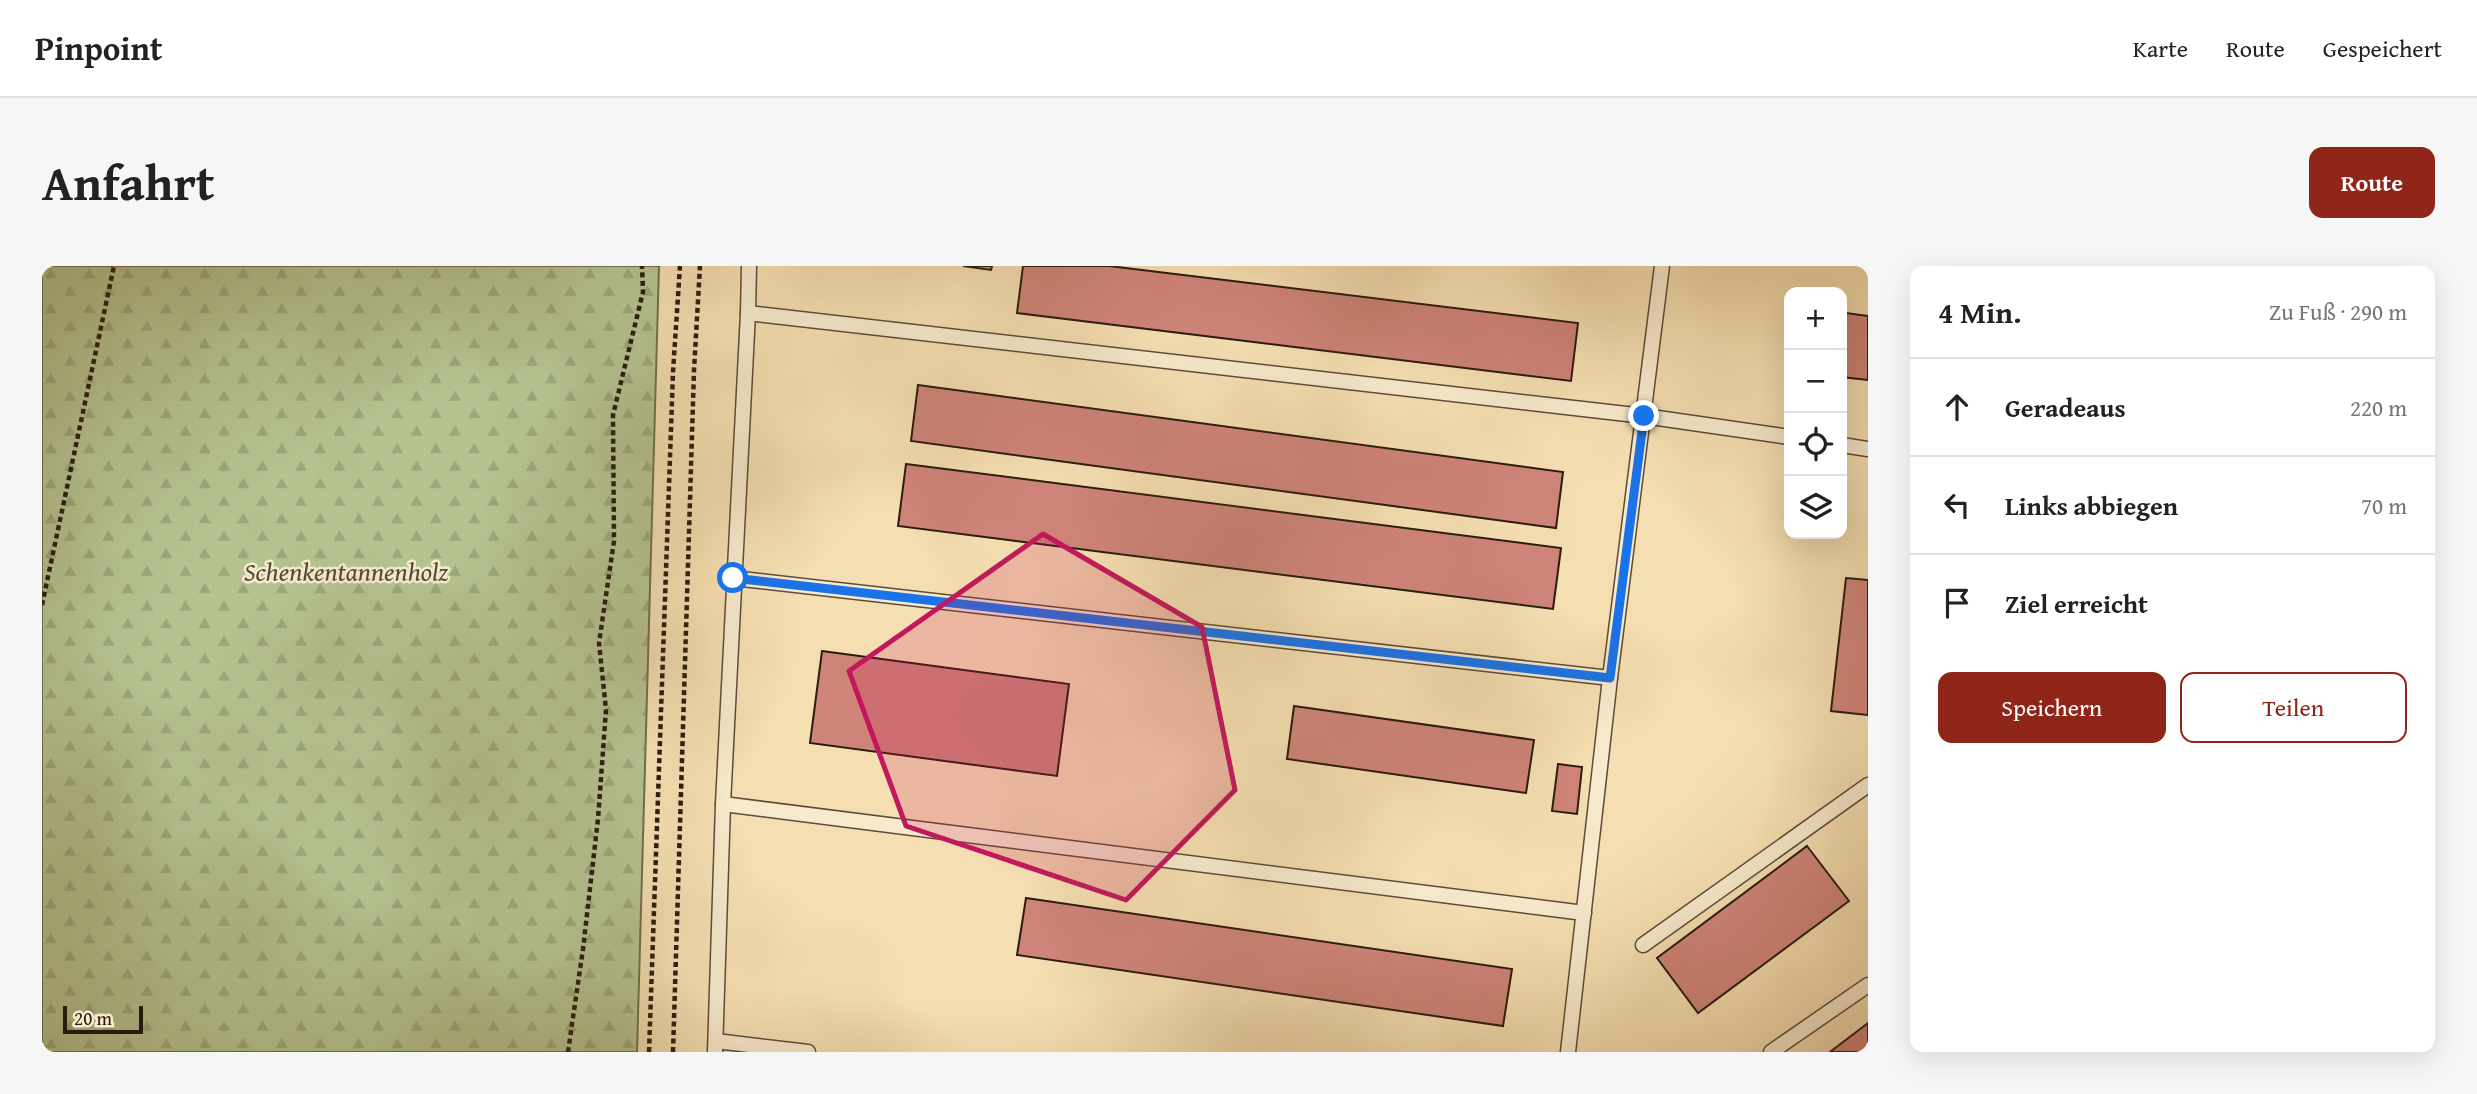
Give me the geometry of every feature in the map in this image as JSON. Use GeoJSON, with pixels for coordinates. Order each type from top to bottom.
{"type":"FeatureCollection","features":[{"type":"Feature","properties":{"kind":"lane"},"geometry":{"type":"LineString","coordinates":[[749,266],[723,804],[716,1046],[808,1052]]}},
{"type":"Feature","properties":{"kind":"lane"},"geometry":{"type":"LineString","coordinates":[[1568,1052],[1610,678],[1662,266]]}},
{"type":"Feature","properties":{"kind":"lane"},"geometry":{"type":"LineString","coordinates":[[748,313],[1644,416],[1784,436]]}},
{"type":"Feature","properties":{"kind":"lane"},"geometry":{"type":"LineString","coordinates":[[1847,446],[1868,449]]}},
{"type":"Feature","properties":{"kind":"lane"},"geometry":{"type":"LineString","coordinates":[[733,578],[1610,678]]}},
{"type":"Feature","properties":{"kind":"lane"},"geometry":{"type":"LineString","coordinates":[[1643,945],[1868,785]]}},
{"type":"Feature","properties":{"kind":"lane"},"geometry":{"type":"LineString","coordinates":[[723,804],[1584,913]]}},
{"type":"Feature","properties":{"kind":"lane"},"geometry":{"type":"LineString","coordinates":[[1771,1052],[1868,985]]}},
{"type":"Feature","properties":{"kind":"path"},"geometry":{"type":"LineString","coordinates":[[42,605],[114,266]]}},
{"type":"Feature","properties":{"kind":"path"},"geometry":{"type":"LineString","coordinates":[[568,1052],[586,923],[606,710],[599,643],[614,541],[613,415],[643,292],[642,266]]}},
{"type":"Feature","properties":{"kind":"path"},"geometry":{"type":"LineString","coordinates":[[649,1052],[673,372],[680,266]]}},
{"type":"Feature","properties":{"kind":"path"},"geometry":{"type":"LineString","coordinates":[[673,1052],[693,384],[700,266]]}},
{"type":"Feature","properties":{"kind":"highlighted area"},"geometry":{"type":"Polygon","coordinates":[[[1043,534],[1202,627],[1235,790],[1126,900],[906,826],[849,671],[1043,534]]]}},
{"type":"Feature","properties":{"kind":"green space","name":"Schenkentannenholz"},"geometry":{"type":"Polygon","coordinates":[[[42,266],[659,266],[637,1052],[42,1052],[42,266]]]}},
{"type":"Feature","properties":{"kind":"building"},"geometry":{"type":"Polygon","coordinates":[[[963,266],[992,266],[991,270],[963,266]]]}},
{"type":"Feature","properties":{"kind":"building"},"geometry":{"type":"Polygon","coordinates":[[[1023,266],[1109,266],[1578,323],[1571,381],[1017,313],[1023,266]]]}},
{"type":"Feature","properties":{"kind":"building"},"geometry":{"type":"Polygon","coordinates":[[[1847,313],[1868,316],[1868,380],[1847,378],[1847,313]]]}},
{"type":"Feature","properties":{"kind":"building"},"geometry":{"type":"Polygon","coordinates":[[[918,385],[1563,472],[1556,528],[911,441],[918,385]]]}},
{"type":"Feature","properties":{"kind":"building"},"geometry":{"type":"Polygon","coordinates":[[[906,464],[1561,548],[1553,609],[898,526],[906,464]]]}},
{"type":"Feature","properties":{"kind":"building"},"geometry":{"type":"Polygon","coordinates":[[[1846,578],[1868,580],[1868,715],[1831,711],[1846,578]]]}},
{"type":"Feature","properties":{"kind":"building"},"geometry":{"type":"Polygon","coordinates":[[[822,651],[1069,684],[1057,776],[810,743],[822,651]]]}},
{"type":"Feature","properties":{"kind":"building"},"geometry":{"type":"Polygon","coordinates":[[[1294,706],[1534,740],[1526,793],[1287,759],[1294,706]]]}},
{"type":"Feature","properties":{"kind":"building"},"geometry":{"type":"Polygon","coordinates":[[[1558,764],[1582,767],[1577,814],[1552,811],[1558,764]]]}},
{"type":"Feature","properties":{"kind":"building"},"geometry":{"type":"Polygon","coordinates":[[[1807,846],[1849,901],[1698,1013],[1657,958],[1807,846]]]}},
{"type":"Feature","properties":{"kind":"building"},"geometry":{"type":"Polygon","coordinates":[[[1026,898],[1512,969],[1503,1026],[1017,955],[1026,898]]]}},
{"type":"Feature","properties":{"kind":"building"},"geometry":{"type":"Polygon","coordinates":[[[1868,1023],[1868,1052],[1830,1052],[1868,1023]]]}},
{"type":"Feature","properties":{"kind":"route"},"geometry":{"type":"LineString","coordinates":[[733,578],[1610,678],[1644,416]]}}]}
